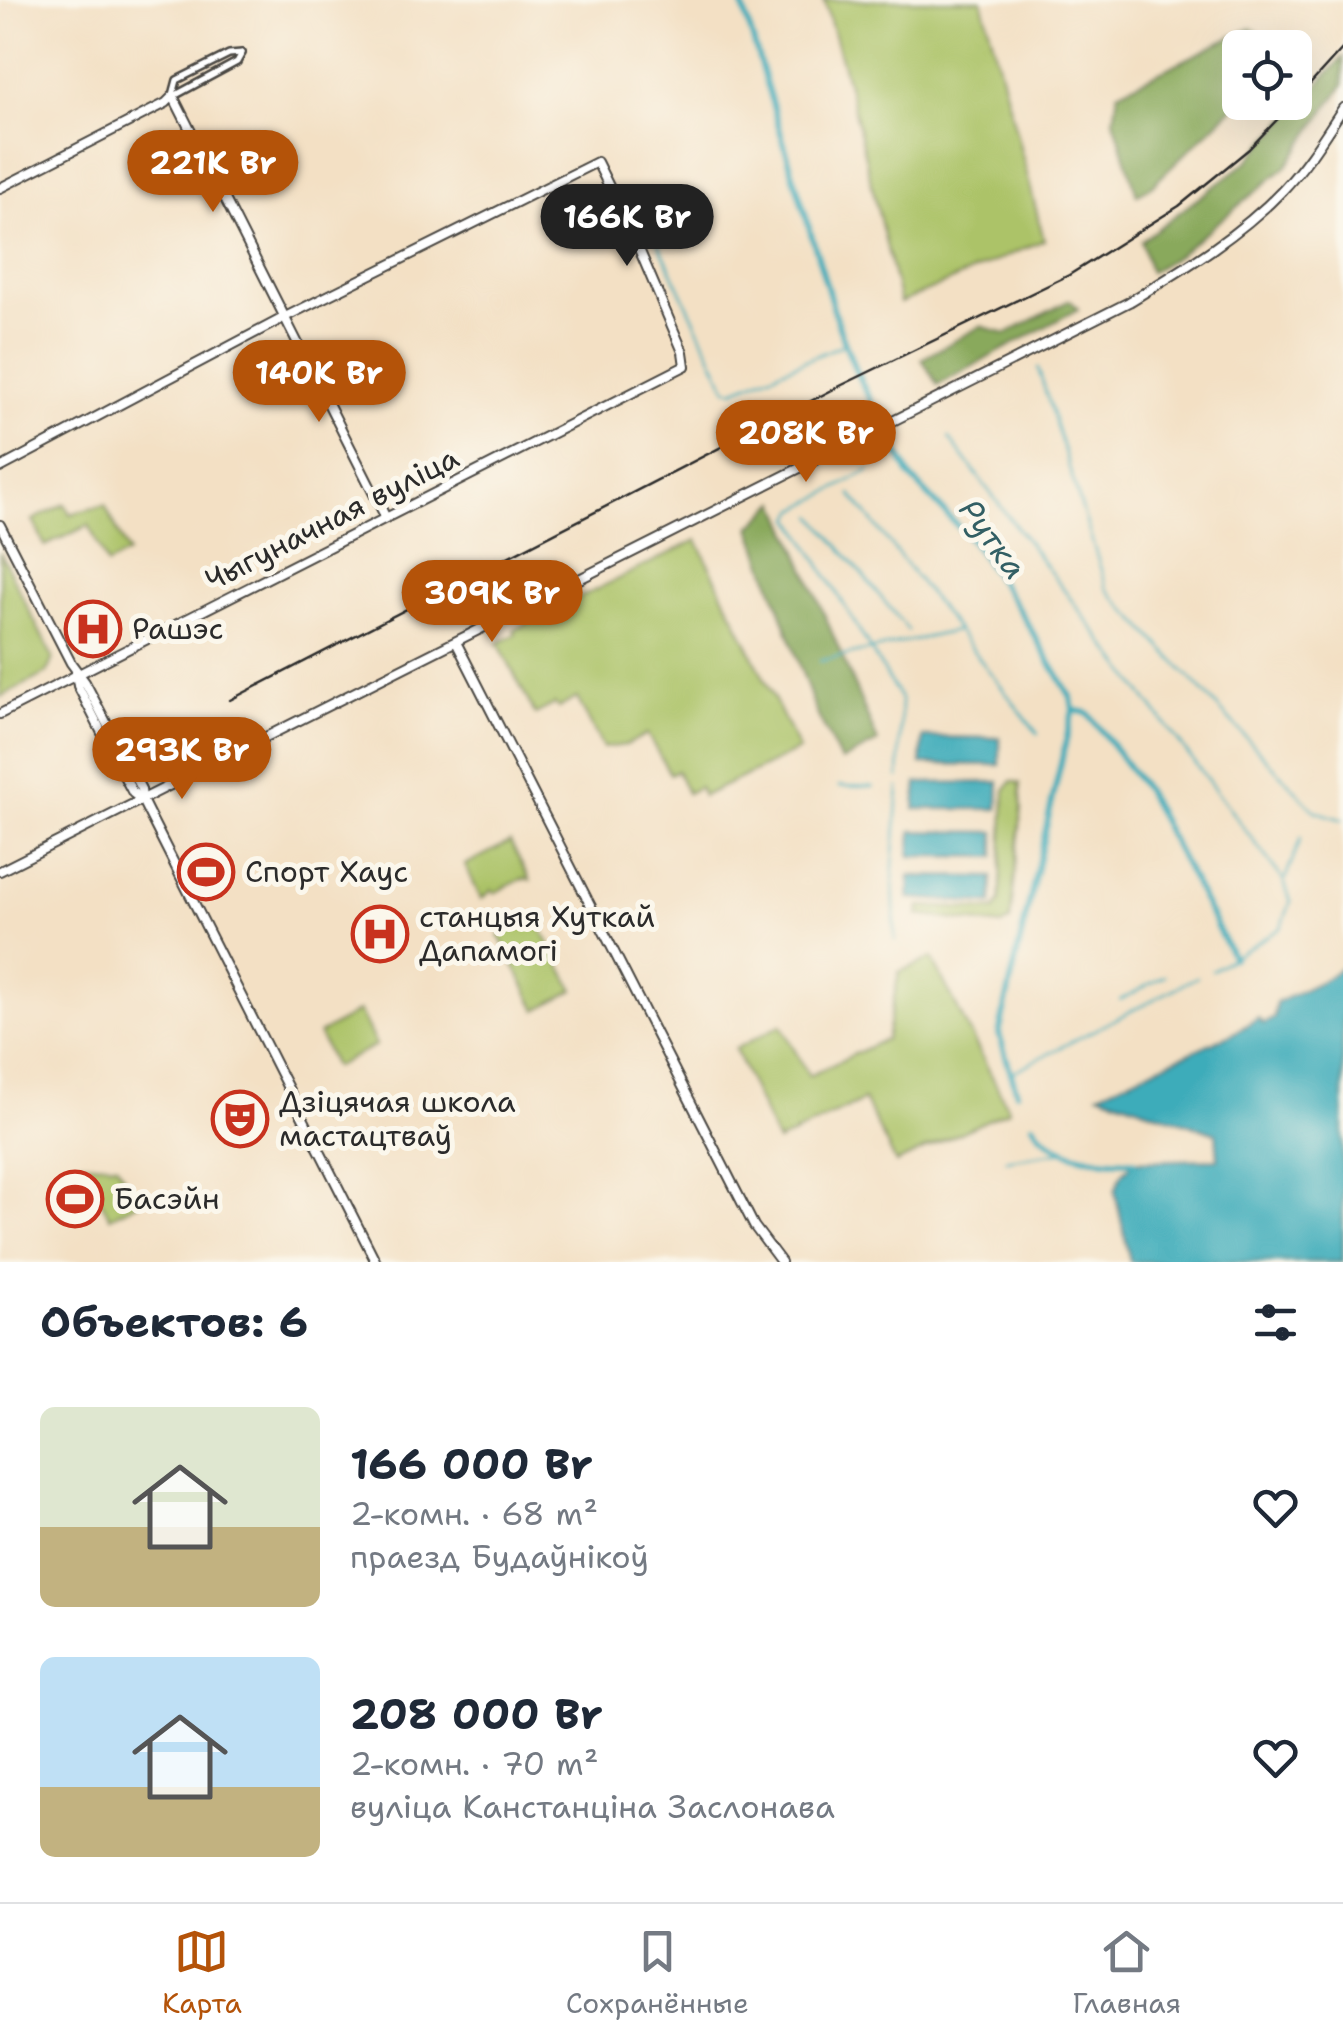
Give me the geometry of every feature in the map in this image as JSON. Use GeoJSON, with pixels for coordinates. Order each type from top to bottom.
{"type":"FeatureCollection","features":[{"type":"Feature","properties":{"kind":"main road"},"geometry":{"type":"LineString","coordinates":[[0,188],[173,96],[385,516]]}},
{"type":"Feature","properties":{"kind":"main road"},"geometry":{"type":"LineString","coordinates":[[0,871],[1129,302],[1200,258],[1279,194],[1343,108]]}},
{"type":"Feature","properties":{"kind":"main road","name":"Чыгуначная вуліца"},"geometry":{"type":"LineString","coordinates":[[0,714],[685,366],[633,235],[597,162],[285,317]]}},
{"type":"Feature","properties":{"kind":"main road"},"geometry":{"type":"LineString","coordinates":[[0,468],[285,317]]}},
{"type":"Feature","properties":{"kind":"main road"},"geometry":{"type":"LineString","coordinates":[[0,524],[76,673],[85,682],[142,788],[142,800],[376,1262]]}},
{"type":"Feature","properties":{"kind":"main road"},"geometry":{"type":"LineString","coordinates":[[456,642],[669,1064],[754,1226],[781,1262]]}},
{"type":"Feature","properties":{"kind":"street"},"geometry":{"type":"LineString","coordinates":[[242,53],[237,62],[173,96],[177,80],[229,54],[242,53]]}},
{"type":"Feature","properties":{"kind":"green space"},"geometry":{"type":"Polygon","coordinates":[[[824,0],[982,0],[1044,240],[900,303],[824,0]]]}},
{"type":"Feature","properties":{"kind":"green space"},"geometry":{"type":"Polygon","coordinates":[[[1222,42],[1222,118],[1154,184],[1137,195],[1114,120],[1118,92],[1222,42]]]}},
{"type":"Feature","properties":{"kind":"green space"},"geometry":{"type":"Polygon","coordinates":[[[1343,57],[1343,85],[1287,166],[1178,255],[1150,272],[1141,241],[1248,161],[1285,120],[1312,120],[1312,91],[1343,57]]]}},
{"type":"Feature","properties":{"kind":"green space"},"geometry":{"type":"Polygon","coordinates":[[[1070,300],[1078,309],[938,385],[922,359],[981,326],[1006,334],[1070,300]]]}},
{"type":"Feature","properties":{"kind":"green space"},"geometry":{"type":"Polygon","coordinates":[[[777,502],[878,742],[841,761],[816,712],[751,527],[777,502]]]}},
{"type":"Feature","properties":{"kind":"green space"},"geometry":{"type":"Polygon","coordinates":[[[65,504],[70,514],[105,505],[128,553],[107,565],[89,525],[45,546],[33,520],[65,504]]]}},
{"type":"Feature","properties":{"kind":"green space"},"geometry":{"type":"Polygon","coordinates":[[[697,540],[799,750],[703,796],[699,787],[687,793],[677,771],[670,774],[647,734],[626,745],[603,748],[577,698],[535,714],[498,643],[516,634],[514,630],[697,540]]]}},
{"type":"Feature","properties":{"kind":"green space"},"geometry":{"type":"Polygon","coordinates":[[[0,552],[53,658],[47,673],[0,697],[0,552]]]}},
{"type":"Feature","properties":{"kind":"green space"},"geometry":{"type":"Polygon","coordinates":[[[1012,781],[1020,783],[1022,808],[1010,921],[1002,926],[918,915],[920,906],[995,910],[1000,902],[1005,790],[1012,781]]]}},
{"type":"Feature","properties":{"kind":"green space"},"geometry":{"type":"Polygon","coordinates":[[[510,842],[530,880],[522,879],[494,893],[492,890],[481,899],[465,865],[510,842]]]}},
{"type":"Feature","properties":{"kind":"green space"},"geometry":{"type":"Polygon","coordinates":[[[535,917],[574,990],[537,1010],[499,936],[535,917]]]}},
{"type":"Feature","properties":{"kind":"green space"},"geometry":{"type":"Polygon","coordinates":[[[932,958],[1009,1110],[896,1163],[864,1100],[777,1142],[735,1049],[781,1025],[809,1076],[886,1039],[899,972],[932,958]]]}},
{"type":"Feature","properties":{"kind":"green space"},"geometry":{"type":"Polygon","coordinates":[[[359,1011],[376,1045],[334,1067],[319,1034],[359,1011]]]}},
{"type":"Feature","properties":{"kind":"green space"},"geometry":{"type":"Polygon","coordinates":[[[80,1162],[117,1165],[138,1203],[110,1217],[80,1162]]]}},
{"type":"Feature","properties":{"kind":"water"},"geometry":{"type":"Polygon","coordinates":[[[923,737],[1000,738],[1000,765],[921,764],[923,737]]]}},
{"type":"Feature","properties":{"kind":"water"},"geometry":{"type":"Polygon","coordinates":[[[999,782],[998,809],[915,809],[917,783],[999,782]]]}},
{"type":"Feature","properties":{"kind":"water"},"geometry":{"type":"Polygon","coordinates":[[[912,831],[995,832],[995,857],[910,856],[912,831]]]}},
{"type":"Feature","properties":{"kind":"water"},"geometry":{"type":"Polygon","coordinates":[[[910,876],[993,877],[992,904],[909,898],[910,876]]]}},
{"type":"Feature","properties":{"kind":"water"},"geometry":{"type":"Polygon","coordinates":[[[1343,966],[1343,1262],[1130,1262],[1115,1191],[1121,1175],[1134,1161],[1218,1159],[1216,1133],[1099,1093],[1234,1033],[1258,1018],[1263,1024],[1274,1018],[1276,1003],[1343,966]]]}},
{"type":"Feature","properties":{"kind":"waterway","name":"Рутка"},"geometry":{"type":"LineString","coordinates":[[741,0],[856,372],[910,476],[971,540],[1021,613],[1071,697],[1073,710],[1088,713],[1146,791],[1233,958]]}},
{"type":"Feature","properties":{"kind":"waterway"},"geometry":{"type":"LineString","coordinates":[[634,191],[727,389],[734,390],[847,343]]}},
{"type":"Feature","properties":{"kind":"waterway"},"geometry":{"type":"LineString","coordinates":[[1038,368],[1107,589],[1315,811],[1343,820]]}},
{"type":"Feature","properties":{"kind":"waterway"},"geometry":{"type":"LineString","coordinates":[[949,438],[1284,881],[1291,902],[1281,928],[1212,970]]}},
{"type":"Feature","properties":{"kind":"waterway"},"geometry":{"type":"LineString","coordinates":[[870,470],[796,510],[792,518],[901,700],[899,778]]}},
{"type":"Feature","properties":{"kind":"waterway"},"geometry":{"type":"LineString","coordinates":[[851,494],[1038,734]]}},
{"type":"Feature","properties":{"kind":"waterway"},"geometry":{"type":"LineString","coordinates":[[814,516],[908,630]]}},
{"type":"Feature","properties":{"kind":"waterway"},"geometry":{"type":"LineString","coordinates":[[820,661],[955,631]]}},
{"type":"Feature","properties":{"kind":"waterway"},"geometry":{"type":"LineString","coordinates":[[1017,1092],[999,1034],[1073,710]]}},
{"type":"Feature","properties":{"kind":"waterway"},"geometry":{"type":"LineString","coordinates":[[839,786],[873,787]]}},
{"type":"Feature","properties":{"kind":"waterway"},"geometry":{"type":"LineString","coordinates":[[895,940],[893,867],[899,787]]}},
{"type":"Feature","properties":{"kind":"waterway"},"geometry":{"type":"LineString","coordinates":[[1285,879],[1301,838]]}},
{"type":"Feature","properties":{"kind":"waterway"},"geometry":{"type":"LineString","coordinates":[[1120,1000],[1165,976]]}},
{"type":"Feature","properties":{"kind":"waterway"},"geometry":{"type":"LineString","coordinates":[[1009,1074],[1197,977]]}},
{"type":"Feature","properties":{"kind":"waterway"},"geometry":{"type":"LineString","coordinates":[[1033,1124],[1042,1136],[1065,1151],[1091,1158],[1134,1161]]}},
{"type":"Feature","properties":{"kind":"waterway"},"geometry":{"type":"LineString","coordinates":[[1006,1160],[1064,1151]]}},
{"type":"Feature","properties":{"kind":"railway"},"geometry":{"type":"LineString","coordinates":[[1312,82],[1343,48]]}},
{"type":"Feature","properties":{"kind":"railway"},"geometry":{"type":"LineString","coordinates":[[230,700],[838,387],[1069,275],[1179,206],[1249,149],[1277,120]]}},
{"type":"Feature","properties":{"kind":"place","name":"Рашэс"},"geometry":{"type":"Point","coordinates":[93,629]}},
{"type":"Feature","properties":{"kind":"place","name":"Спорт Хаус"},"geometry":{"type":"Point","coordinates":[206,872]}},
{"type":"Feature","properties":{"kind":"place","name":"станцыя Хуткай Дапамогі"},"geometry":{"type":"Point","coordinates":[380,934]}},
{"type":"Feature","properties":{"kind":"place","name":"Дзіцячая школа мастацтваў"},"geometry":{"type":"Point","coordinates":[240,1119]}},
{"type":"Feature","properties":{"kind":"place","name":"Басэйн"},"geometry":{"type":"Point","coordinates":[75,1199]}}]}
